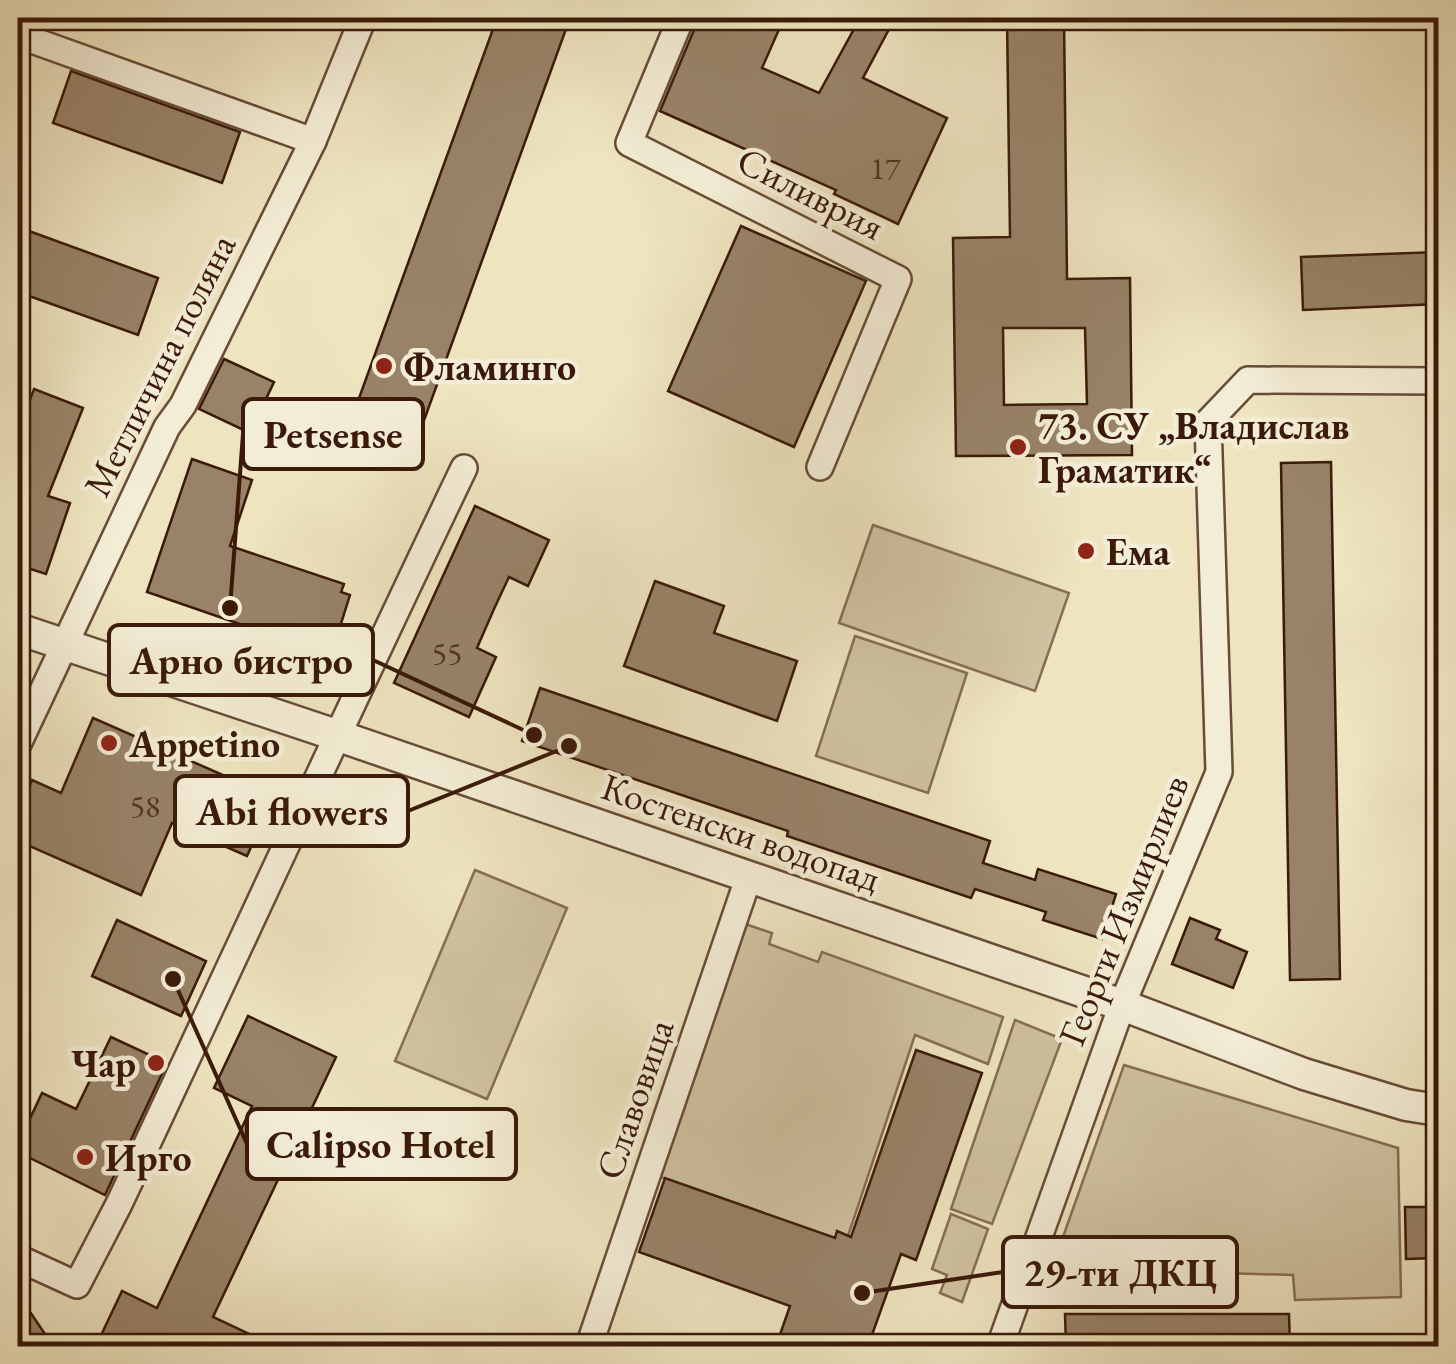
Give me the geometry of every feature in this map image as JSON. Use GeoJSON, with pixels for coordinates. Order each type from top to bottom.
{"type":"FeatureCollection","features":[{"type":"Feature","properties":{"kind":"street","name":"Метличина поляна"},"geometry":{"type":"LineString","coordinates":[[18,744],[167,426],[183,405],[313,141],[364,18]]}},
{"type":"Feature","properties":{"kind":"street","name":"Силиврия"},"geometry":{"type":"LineString","coordinates":[[681,18],[629,143],[898,279],[820,467]]}},
{"type":"Feature","properties":{"kind":"street"},"geometry":{"type":"LineString","coordinates":[[18,34],[313,141]]}},
{"type":"Feature","properties":{"kind":"street","name":"Георги Измирлиев"},"geometry":{"type":"LineString","coordinates":[[1000,1346],[1122,1004],[1219,772],[1208,422],[1248,380],[1438,381]]}},
{"type":"Feature","properties":{"kind":"street"},"geometry":{"type":"LineString","coordinates":[[18,1258],[77,1286],[464,468]]}},
{"type":"Feature","properties":{"kind":"street","name":"Костенски водопад"},"geometry":{"type":"LineString","coordinates":[[18,628],[1122,1004],[1304,1074],[1406,1105],[1438,1110]]}},
{"type":"Feature","properties":{"kind":"street","name":"Славовица"},"geometry":{"type":"LineString","coordinates":[[589,1346],[749,876]]}},
{"type":"Feature","properties":{"kind":"shaded area"},"geometry":{"type":"Polygon","coordinates":[[[873,525],[1069,593],[1035,691],[839,623],[873,525]]]}},
{"type":"Feature","properties":{"kind":"shaded area"},"geometry":{"type":"Polygon","coordinates":[[[855,636],[967,673],[928,793],[816,756],[855,636]]]}},
{"type":"Feature","properties":{"kind":"shaded area"},"geometry":{"type":"Polygon","coordinates":[[[475,870],[567,908],[487,1099],[395,1061],[475,870]]]}},
{"type":"Feature","properties":{"kind":"shaded area"},"geometry":{"type":"Polygon","coordinates":[[[745,924],[772,933],[769,944],[818,962],[822,952],[1003,1017],[988,1064],[915,1035],[848,1236],[838,1232],[835,1238],[652,1174],[745,924]]]}},
{"type":"Feature","properties":{"kind":"shaded area"},"geometry":{"type":"Polygon","coordinates":[[[1015,1020],[1062,1039],[992,1224],[951,1209],[1015,1020]]]}},
{"type":"Feature","properties":{"kind":"shaded area"},"geometry":{"type":"Polygon","coordinates":[[[1124,1065],[1398,1148],[1401,1297],[1295,1300],[1293,1275],[1052,1268],[1124,1065]]]}},
{"type":"Feature","properties":{"kind":"shaded area"},"geometry":{"type":"Polygon","coordinates":[[[951,1214],[988,1229],[962,1302],[940,1293],[947,1275],[932,1269],[951,1214]]]}},
{"type":"Feature","properties":{"kind":"building"},"geometry":{"type":"Polygon","coordinates":[[[497,18],[570,18],[410,459],[382,449],[378,458],[342,445],[497,18]]]}},
{"type":"Feature","properties":{"kind":"building"},"geometry":{"type":"Polygon","coordinates":[[[699,18],[784,18],[762,68],[819,93],[860,18],[895,18],[863,78],[947,118],[898,224],[834,194],[836,190],[660,111],[699,18]]]}},
{"type":"Feature","properties":{"kind":"building"},"geometry":{"type":"Polygon","coordinates":[[[1007,18],[1064,18],[1067,279],[1130,278],[1132,455],[956,456],[953,238],[1010,237],[1007,18]],[[1003,328],[1004,405],[1087,404],[1085,328],[1003,328]]]}},
{"type":"Feature","properties":{"kind":"building"},"geometry":{"type":"Polygon","coordinates":[[[71,71],[240,132],[222,183],[53,123],[71,71]]]}},
{"type":"Feature","properties":{"kind":"building"},"geometry":{"type":"Polygon","coordinates":[[[741,226],[866,281],[794,447],[668,391],[741,226]]]}},
{"type":"Feature","properties":{"kind":"building"},"geometry":{"type":"Polygon","coordinates":[[[18,227],[158,278],[138,335],[18,292],[18,227]]]}},
{"type":"Feature","properties":{"kind":"building"},"geometry":{"type":"Polygon","coordinates":[[[1438,252],[1438,304],[1303,310],[1301,257],[1438,252]]]}},
{"type":"Feature","properties":{"kind":"building"},"geometry":{"type":"Polygon","coordinates":[[[224,359],[274,382],[250,433],[199,409],[224,359]]]}},
{"type":"Feature","properties":{"kind":"building"},"geometry":{"type":"Polygon","coordinates":[[[34,389],[83,408],[48,496],[70,503],[46,574],[18,565],[18,431],[34,389]]]}},
{"type":"Feature","properties":{"kind":"building"},"geometry":{"type":"Polygon","coordinates":[[[192,459],[252,480],[230,546],[344,584],[341,592],[350,595],[333,649],[323,646],[321,652],[147,592],[192,459]]]}},
{"type":"Feature","properties":{"kind":"building"},"geometry":{"type":"Polygon","coordinates":[[[1331,462],[1340,979],[1290,980],[1281,463],[1331,462]]]}},
{"type":"Feature","properties":{"kind":"building"},"geometry":{"type":"Polygon","coordinates":[[[475,506],[549,540],[528,586],[509,577],[494,609],[477,648],[496,657],[469,717],[394,683],[475,506]]]}},
{"type":"Feature","properties":{"kind":"building"},"geometry":{"type":"Polygon","coordinates":[[[655,581],[724,606],[714,633],[797,661],[777,721],[624,666],[655,581]]]}},
{"type":"Feature","properties":{"kind":"building"},"geometry":{"type":"Polygon","coordinates":[[[540,688],[990,841],[983,863],[1035,880],[1038,869],[1116,894],[1102,939],[1043,920],[1046,912],[975,889],[971,898],[522,741],[540,688]]]}},
{"type":"Feature","properties":{"kind":"building"},"geometry":{"type":"Polygon","coordinates":[[[93,718],[273,797],[247,856],[172,823],[141,895],[18,841],[18,815],[32,780],[61,793],[93,718]]]}},
{"type":"Feature","properties":{"kind":"building"},"geometry":{"type":"Polygon","coordinates":[[[1190,918],[1220,930],[1216,939],[1247,952],[1233,988],[1172,964],[1190,918]]]}},
{"type":"Feature","properties":{"kind":"building"},"geometry":{"type":"Polygon","coordinates":[[[117,920],[206,961],[181,1016],[92,976],[117,920]]]}},
{"type":"Feature","properties":{"kind":"building"},"geometry":{"type":"Polygon","coordinates":[[[248,1016],[336,1057],[213,1317],[275,1346],[96,1346],[122,1291],[157,1308],[252,1106],[214,1088],[248,1016]]]}},
{"type":"Feature","properties":{"kind":"building"},"geometry":{"type":"Polygon","coordinates":[[[111,1037],[167,1063],[105,1195],[18,1152],[18,1144],[42,1093],[76,1109],[111,1037]]]}},
{"type":"Feature","properties":{"kind":"building"},"geometry":{"type":"Polygon","coordinates":[[[916,1050],[982,1073],[916,1260],[901,1254],[868,1346],[776,1346],[790,1306],[639,1252],[665,1178],[835,1238],[837,1231],[851,1237],[916,1050]]]}},
{"type":"Feature","properties":{"kind":"building"},"geometry":{"type":"Polygon","coordinates":[[[1405,1207],[1438,1207],[1438,1258],[1406,1259],[1405,1207]]]}},
{"type":"Feature","properties":{"kind":"building"},"geometry":{"type":"Polygon","coordinates":[[[18,1294],[53,1346],[18,1346],[18,1294]]]}},
{"type":"Feature","properties":{"kind":"building"},"geometry":{"type":"Polygon","coordinates":[[[1065,1314],[1289,1314],[1290,1346],[1066,1346],[1065,1314]]]}},
{"type":"Feature","properties":{"kind":"place","name":"Фламинго"},"geometry":{"type":"Point","coordinates":[384,366]}},
{"type":"Feature","properties":{"kind":"place","name":"73. СУ „Владислав Граматик“"},"geometry":{"type":"Point","coordinates":[1018,447]}},
{"type":"Feature","properties":{"kind":"place","name":"Ема"},"geometry":{"type":"Point","coordinates":[1086,551]}},
{"type":"Feature","properties":{"kind":"place","name":"Petsense"},"geometry":{"type":"Point","coordinates":[230,608]}},
{"type":"Feature","properties":{"kind":"place","name":"Арно бистро"},"geometry":{"type":"Point","coordinates":[534,735]}},
{"type":"Feature","properties":{"kind":"place","name":"Appetino"},"geometry":{"type":"Point","coordinates":[109,743]}},
{"type":"Feature","properties":{"kind":"place","name":"Abi flowers"},"geometry":{"type":"Point","coordinates":[569,746]}},
{"type":"Feature","properties":{"kind":"place","name":"Calipso Hotel"},"geometry":{"type":"Point","coordinates":[173,979]}},
{"type":"Feature","properties":{"kind":"place","name":"Чар"},"geometry":{"type":"Point","coordinates":[156,1063]}},
{"type":"Feature","properties":{"kind":"place","name":"Ирго"},"geometry":{"type":"Point","coordinates":[85,1157]}},
{"type":"Feature","properties":{"kind":"place","name":"29-ти ДКЦ"},"geometry":{"type":"Point","coordinates":[862,1293]}}]}
